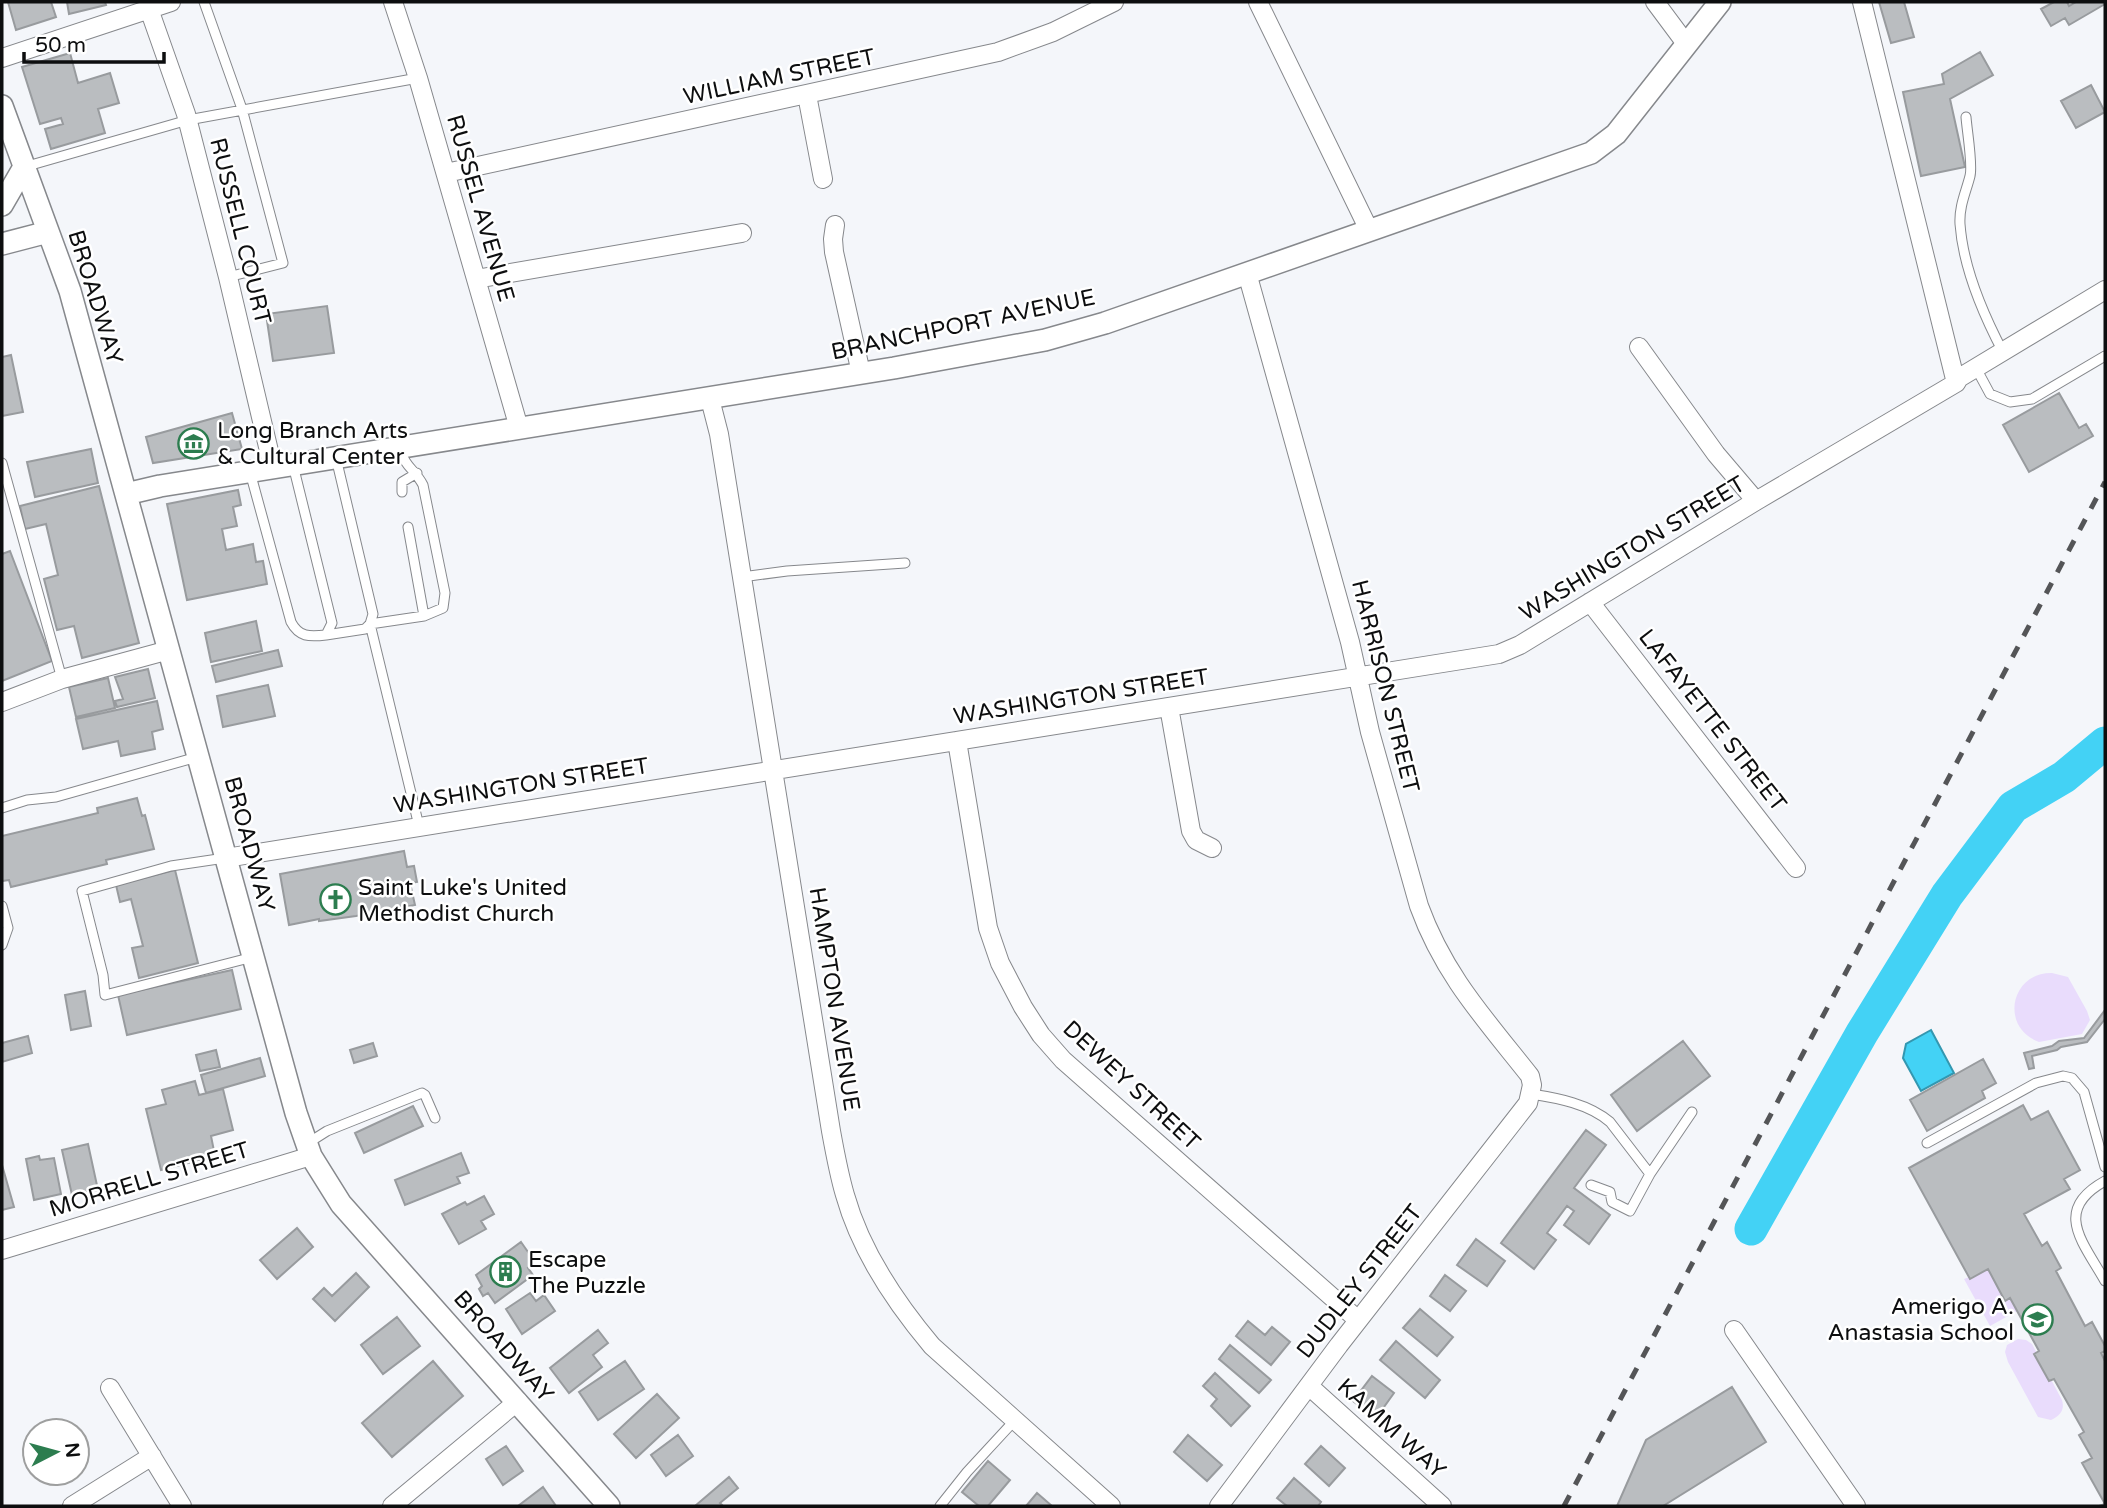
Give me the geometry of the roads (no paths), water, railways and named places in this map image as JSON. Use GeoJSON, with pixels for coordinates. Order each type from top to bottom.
{"type":"FeatureCollection","features":[{"type":"Feature","properties":{"kind":"street"},"geometry":{"type":"LineString","coordinates":[[2,58],[171,2]]}},
{"type":"Feature","properties":{"kind":"street","name":"RUSSEL AVENUE"},"geometry":{"type":"LineString","coordinates":[[393,2],[418,78],[519,428]]}},
{"type":"Feature","properties":{"kind":"street","name":"WILLIAM STREET"},"geometry":{"type":"LineString","coordinates":[[446,173],[998,52],[1052,32],[1114,2]]}},
{"type":"Feature","properties":{"kind":"street"},"geometry":{"type":"LineString","coordinates":[[1258,2],[1348,190],[1370,230]]}},
{"type":"Feature","properties":{"kind":"street"},"geometry":{"type":"LineString","coordinates":[[1655,2],[1688,45]]}},
{"type":"Feature","properties":{"kind":"street","name":"BRANCHPORT AVENUE"},"geometry":{"type":"LineString","coordinates":[[126,494],[861,373],[1045,340],[1105,323],[1591,153],[1616,134],[1720,2]]}},
{"type":"Feature","properties":{"kind":"street"},"geometry":{"type":"LineString","coordinates":[[1862,2],[1956,383]]}},
{"type":"Feature","properties":{"kind":"street","name":"RUSSELL COURT"},"geometry":{"type":"LineString","coordinates":[[149,9],[188,120],[228,277],[283,467]]}},
{"type":"Feature","properties":{"kind":"street"},"geometry":{"type":"LineString","coordinates":[[807,95],[823,179]]}},
{"type":"Feature","properties":{"kind":"street","name":"BROADWAY"},"geometry":{"type":"LineString","coordinates":[[2,106],[70,291],[296,1113],[309,1150],[341,1204],[609,1506]]}},
{"type":"Feature","properties":{"kind":"street"},"geometry":{"type":"LineString","coordinates":[[2,205],[24,167]]}},
{"type":"Feature","properties":{"kind":"street"},"geometry":{"type":"LineString","coordinates":[[835,225],[834,252],[861,373]]}},
{"type":"Feature","properties":{"kind":"street"},"geometry":{"type":"LineString","coordinates":[[2,244],[48,232]]}},
{"type":"Feature","properties":{"kind":"street"},"geometry":{"type":"LineString","coordinates":[[476,279],[742,233]]}},
{"type":"Feature","properties":{"kind":"street","name":"HARRISON STREET"},"geometry":{"type":"LineString","coordinates":[[1247,274],[1350,642],[1370,732],[1419,906],[1429,934],[1456,982],[1530,1076],[1532,1089]]}},
{"type":"Feature","properties":{"kind":"street","name":"WASHINGTON STREET"},"geometry":{"type":"LineString","coordinates":[[226,858],[1499,654],[1520,645],[1956,383],[1976,368],[2105,290]]}},
{"type":"Feature","properties":{"kind":"street"},"geometry":{"type":"LineString","coordinates":[[1639,346],[1716,454],[1756,501]]}},
{"type":"Feature","properties":{"kind":"street","name":"HAMPTON AVENUE"},"geometry":{"type":"LineString","coordinates":[[710,399],[719,434],[831,1131],[845,1195],[855,1223],[884,1282],[932,1346],[1111,1506]]}},
{"type":"Feature","properties":{"kind":"street","name":"LAFAYETTE STREET"},"geometry":{"type":"LineString","coordinates":[[1590,602],[1796,868]]}},
{"type":"Feature","properties":{"kind":"street"},"geometry":{"type":"LineString","coordinates":[[2,702],[62,679],[169,650]]}},
{"type":"Feature","properties":{"kind":"street"},"geometry":{"type":"LineString","coordinates":[[1169,707],[1191,831],[1196,839],[1212,848]]}},
{"type":"Feature","properties":{"kind":"street","name":"DEWEY STREET"},"geometry":{"type":"LineString","coordinates":[[957,740],[988,928],[1000,963],[1035,1026],[1063,1060],[1358,1320]]}},
{"type":"Feature","properties":{"kind":"street","name":"DUDLEY STREET"},"geometry":{"type":"LineString","coordinates":[[1219,1506],[1358,1320],[1528,1103],[1532,1089]]}},
{"type":"Feature","properties":{"kind":"street","name":"MORRELL STREET"},"geometry":{"type":"LineString","coordinates":[[2,1250],[309,1150]]}},
{"type":"Feature","properties":{"kind":"street"},"geometry":{"type":"LineString","coordinates":[[1734,1330],[1856,1506]]}},
{"type":"Feature","properties":{"kind":"street","name":"KAMM WAY"},"geometry":{"type":"LineString","coordinates":[[1309,1386],[1442,1506]]}},
{"type":"Feature","properties":{"kind":"street"},"geometry":{"type":"LineString","coordinates":[[110,1388],[182,1506]]}},
{"type":"Feature","properties":{"kind":"street"},"geometry":{"type":"LineString","coordinates":[[392,1506],[518,1401]]}},
{"type":"Feature","properties":{"kind":"street"},"geometry":{"type":"LineString","coordinates":[[72,1506],[152,1456]]}},
{"type":"Feature","properties":{"kind":"lane"},"geometry":{"type":"LineString","coordinates":[[204,2],[242,109],[283,263],[228,277]]}},
{"type":"Feature","properties":{"kind":"lane"},"geometry":{"type":"LineString","coordinates":[[24,167],[188,120],[418,78]]}},
{"type":"Feature","properties":{"kind":"lane"},"geometry":{"type":"LineString","coordinates":[[1966,117],[1971,174],[1963,195],[1960,223],[1971,275],[1986,320],[2003,352]]}},
{"type":"Feature","properties":{"kind":"lane"},"geometry":{"type":"LineString","coordinates":[[1976,368],[1990,394],[2010,402],[2032,399],[2105,356]]}},
{"type":"Feature","properties":{"kind":"lane"},"geometry":{"type":"LineString","coordinates":[[370,624],[424,616],[443,608],[445,593],[424,485],[417,473],[404,463],[400,448]]}},
{"type":"Feature","properties":{"kind":"lane"},"geometry":{"type":"LineString","coordinates":[[250,472],[291,622],[302,635],[310,637],[342,633],[365,629],[373,614],[336,458]]}},
{"type":"Feature","properties":{"kind":"lane"},"geometry":{"type":"LineString","coordinates":[[2,463],[62,679]]}},
{"type":"Feature","properties":{"kind":"lane"},"geometry":{"type":"LineString","coordinates":[[283,467],[332,622],[342,633]]}},
{"type":"Feature","properties":{"kind":"lane"},"geometry":{"type":"LineString","coordinates":[[402,492],[402,482],[417,473]]}},
{"type":"Feature","properties":{"kind":"lane"},"geometry":{"type":"LineString","coordinates":[[408,527],[424,616]]}},
{"type":"Feature","properties":{"kind":"lane"},"geometry":{"type":"LineString","coordinates":[[742,577],[787,571],[905,563]]}},
{"type":"Feature","properties":{"kind":"lane"},"geometry":{"type":"LineString","coordinates":[[326,635],[332,622]]}},
{"type":"Feature","properties":{"kind":"lane"},"geometry":{"type":"LineString","coordinates":[[370,624],[419,826]]}},
{"type":"Feature","properties":{"kind":"lane"},"geometry":{"type":"LineString","coordinates":[[2,808],[27,800],[56,797],[199,757]]}},
{"type":"Feature","properties":{"kind":"lane","name":"WASHINGTON STREET"},"geometry":{"type":"LineString","coordinates":[[226,858],[171,866],[86,888],[81,893],[103,975],[105,995],[253,957]]}},
{"type":"Feature","properties":{"kind":"lane"},"geometry":{"type":"LineString","coordinates":[[2,906],[8,928],[2,945]]}},
{"type":"Feature","properties":{"kind":"lane"},"geometry":{"type":"LineString","coordinates":[[1927,1143],[2036,1083],[2063,1076],[2072,1078],[2084,1092],[2105,1167]]}},
{"type":"Feature","properties":{"kind":"lane"},"geometry":{"type":"LineString","coordinates":[[1532,1089],[1602,1115],[1650,1174]]}},
{"type":"Feature","properties":{"kind":"lane","name":"MORRELL STREET"},"geometry":{"type":"LineString","coordinates":[[309,1150],[327,1131],[422,1093],[435,1118]]}},
{"type":"Feature","properties":{"kind":"lane"},"geometry":{"type":"LineString","coordinates":[[1591,1185],[1609,1192],[1612,1202],[1630,1211],[1650,1174],[1692,1112]]}},
{"type":"Feature","properties":{"kind":"lane"},"geometry":{"type":"LineString","coordinates":[[2105,1181],[2083,1196],[2077,1208],[2076,1223],[2080,1236],[2105,1281]]}},
{"type":"Feature","properties":{"kind":"lane"},"geometry":{"type":"LineString","coordinates":[[940,1506],[1014,1420]]}},
{"type":"Feature","properties":{"kind":"water"},"geometry":{"type":"Polygon","coordinates":[[[1931,1030],[1954,1073],[1921,1091],[1903,1058],[1906,1044],[1931,1030]]]}},
{"type":"Feature","properties":{"kind":"waterway"},"geometry":{"type":"LineString","coordinates":[[1751,1229],[1862,1033],[1947,895],[2013,807],[2064,777],[2105,743]]}},
{"type":"Feature","properties":{"kind":"railway"},"geometry":{"type":"LineString","coordinates":[[1564,1506],[2105,482]]}},
{"type":"Feature","properties":{"kind":"place","name":"Long Branch Arts & Cultural Center"},"geometry":{"type":"Point","coordinates":[194,443]}},
{"type":"Feature","properties":{"kind":"place","name":"Saint Luke's United Methodist Church"},"geometry":{"type":"Point","coordinates":[335,900]}},
{"type":"Feature","properties":{"kind":"place","name":"Escape The Puzzle"},"geometry":{"type":"Point","coordinates":[505,1272]}},
{"type":"Feature","properties":{"kind":"place","name":"Amerigo A. Anastasia School"},"geometry":{"type":"Point","coordinates":[2037,1319]}}]}
